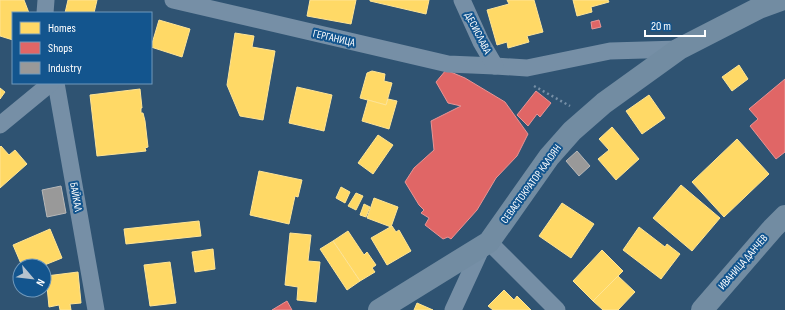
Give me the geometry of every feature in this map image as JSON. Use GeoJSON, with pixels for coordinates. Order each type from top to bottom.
{"type":"FeatureCollection","features":[{"type":"Feature","properties":{"kind":"main road","name":"СЕВАСТОКРАТОР КАЛОЯН"},"geometry":{"type":"LineString","coordinates":[[378,310],[486,244],[549,157],[572,131],[604,103],[679,49],[759,8],[781,0]]}},
{"type":"Feature","properties":{"kind":"main road","name":"ИВАНИЦА ДАНЧЕВ"},"geometry":{"type":"LineString","coordinates":[[702,310],[785,216]]}},
{"type":"Feature","properties":{"kind":"street"},"geometry":{"type":"LineString","coordinates":[[45,12],[46,0]]}},
{"type":"Feature","properties":{"kind":"street","name":"ГЕРГАНИЦА"},"geometry":{"type":"LineString","coordinates":[[173,0],[448,64],[495,66]]}},
{"type":"Feature","properties":{"kind":"street","name":"ДЕСИСЛАВА"},"geometry":{"type":"LineString","coordinates":[[462,0],[481,42],[495,66]]}},
{"type":"Feature","properties":{"kind":"street","name":"СЕВАСТОКРАТОР КАЛОЯН"},"geometry":{"type":"LineString","coordinates":[[495,66],[527,68],[610,50],[679,49]]}},
{"type":"Feature","properties":{"kind":"street"},"geometry":{"type":"LineString","coordinates":[[0,125],[50,84]]}},
{"type":"Feature","properties":{"kind":"street","name":"БАЙКАЛ"},"geometry":{"type":"LineString","coordinates":[[56,84],[96,310]]}},
{"type":"Feature","properties":{"kind":"street"},"geometry":{"type":"LineString","coordinates":[[453,310],[486,244],[557,310]]}},
{"type":"Feature","properties":{"kind":"path"},"geometry":{"type":"LineString","coordinates":[[545,91],[559,99]]}},
{"type":"Feature","properties":{"kind":"building: Homes"},"geometry":{"type":"Polygon","coordinates":[[[0,0],[24,0],[29,12],[12,12],[12,40],[0,36],[0,0]]]}},
{"type":"Feature","properties":{"kind":"building: Homes"},"geometry":{"type":"Polygon","coordinates":[[[68,0],[97,0],[94,12],[65,12],[68,0]]]}},
{"type":"Feature","properties":{"kind":"building: Homes"},"geometry":{"type":"Polygon","coordinates":[[[310,0],[356,0],[351,24],[307,16],[310,0]]]}},
{"type":"Feature","properties":{"kind":"building: Homes"},"geometry":{"type":"Polygon","coordinates":[[[370,0],[429,0],[426,14],[370,0]]]}},
{"type":"Feature","properties":{"kind":"building: Homes"},"geometry":{"type":"Polygon","coordinates":[[[507,0],[534,0],[543,32],[527,36],[529,42],[508,48],[507,42],[497,45],[487,10],[509,4],[507,0]]]}},
{"type":"Feature","properties":{"kind":"building: Homes"},"geometry":{"type":"Polygon","coordinates":[[[573,0],[608,0],[609,2],[591,7],[592,12],[577,16],[573,0]]]}},
{"type":"Feature","properties":{"kind":"building: Homes"},"geometry":{"type":"Polygon","coordinates":[[[159,20],[190,29],[182,57],[152,47],[159,20]]]}},
{"type":"Feature","properties":{"kind":"building: Homes"},"geometry":{"type":"Polygon","coordinates":[[[235,33],[254,36],[252,47],[275,51],[263,120],[240,116],[227,85],[235,33]]]}},
{"type":"Feature","properties":{"kind":"building: Homes"},"geometry":{"type":"Polygon","coordinates":[[[739,65],[748,79],[732,91],[722,77],[739,65]]]}},
{"type":"Feature","properties":{"kind":"building: Homes"},"geometry":{"type":"Polygon","coordinates":[[[372,71],[385,74],[384,81],[392,83],[386,105],[360,98],[367,73],[372,71]]]}},
{"type":"Feature","properties":{"kind":"building: Homes"},"geometry":{"type":"Polygon","coordinates":[[[297,87],[332,95],[324,131],[289,123],[297,87]]]}},
{"type":"Feature","properties":{"kind":"building: Homes"},"geometry":{"type":"Polygon","coordinates":[[[0,88],[5,92],[0,99],[0,88]]]}},
{"type":"Feature","properties":{"kind":"building: Homes"},"geometry":{"type":"Polygon","coordinates":[[[140,89],[142,108],[141,113],[143,113],[145,121],[148,147],[145,148],[146,151],[97,156],[90,95],[140,89]]]}},
{"type":"Feature","properties":{"kind":"building: Homes"},"geometry":{"type":"Polygon","coordinates":[[[649,95],[665,118],[642,134],[626,111],[649,95]]]}},
{"type":"Feature","properties":{"kind":"building: Homes"},"geometry":{"type":"Polygon","coordinates":[[[388,99],[397,101],[389,129],[362,121],[368,100],[386,105],[388,99]]]}},
{"type":"Feature","properties":{"kind":"building: Homes"},"geometry":{"type":"Polygon","coordinates":[[[612,127],[639,159],[616,180],[598,159],[609,150],[599,139],[612,127]]]}},
{"type":"Feature","properties":{"kind":"building: Homes"},"geometry":{"type":"Polygon","coordinates":[[[378,135],[393,145],[373,174],[358,163],[378,135]]]}},
{"type":"Feature","properties":{"kind":"building: Homes"},"geometry":{"type":"Polygon","coordinates":[[[737,139],[769,174],[724,217],[692,182],[737,139]]]}},
{"type":"Feature","properties":{"kind":"building: Homes"},"geometry":{"type":"Polygon","coordinates":[[[1,146],[9,155],[15,150],[27,164],[0,188],[0,147],[1,146]]]}},
{"type":"Feature","properties":{"kind":"building: Homes"},"geometry":{"type":"Polygon","coordinates":[[[259,171],[302,180],[298,197],[295,196],[289,224],[250,215],[259,171]]]}},
{"type":"Feature","properties":{"kind":"building: Homes"},"geometry":{"type":"Polygon","coordinates":[[[681,185],[720,218],[692,251],[653,218],[681,185]]]}},
{"type":"Feature","properties":{"kind":"building: Homes"},"geometry":{"type":"Polygon","coordinates":[[[341,187],[350,192],[345,203],[336,198],[341,187]]]}},
{"type":"Feature","properties":{"kind":"building: Homes"},"geometry":{"type":"Polygon","coordinates":[[[356,193],[363,196],[356,210],[348,206],[356,193]]]}},
{"type":"Feature","properties":{"kind":"building: Homes"},"geometry":{"type":"Polygon","coordinates":[[[374,198],[398,207],[391,227],[367,218],[374,198]]]}},
{"type":"Feature","properties":{"kind":"building: Homes"},"geometry":{"type":"Polygon","coordinates":[[[562,203],[594,224],[571,258],[539,236],[562,203]]]}},
{"type":"Feature","properties":{"kind":"building: Homes"},"geometry":{"type":"Polygon","coordinates":[[[364,204],[370,207],[366,217],[360,215],[364,204]]]}},
{"type":"Feature","properties":{"kind":"building: Homes"},"geometry":{"type":"Polygon","coordinates":[[[199,221],[201,236],[126,244],[124,229],[199,221]]]}},
{"type":"Feature","properties":{"kind":"building: Homes"},"geometry":{"type":"Polygon","coordinates":[[[392,226],[396,232],[399,230],[411,251],[387,265],[371,238],[392,226]]]}},
{"type":"Feature","properties":{"kind":"building: Homes"},"geometry":{"type":"Polygon","coordinates":[[[639,227],[665,247],[667,244],[680,254],[661,279],[623,250],[639,227]]]}},
{"type":"Feature","properties":{"kind":"building: Homes"},"geometry":{"type":"Polygon","coordinates":[[[50,229],[62,258],[52,262],[52,258],[19,258],[13,245],[50,229]]]}},
{"type":"Feature","properties":{"kind":"building: Homes"},"geometry":{"type":"Polygon","coordinates":[[[348,231],[364,255],[367,252],[376,265],[372,268],[375,272],[360,281],[333,241],[348,231]]]}},
{"type":"Feature","properties":{"kind":"building: Homes"},"geometry":{"type":"Polygon","coordinates":[[[290,233],[311,235],[308,261],[320,262],[316,302],[297,300],[298,287],[285,285],[290,233]]]}},
{"type":"Feature","properties":{"kind":"building: Homes"},"geometry":{"type":"Polygon","coordinates":[[[333,241],[360,281],[347,290],[320,249],[333,241]]]}},
{"type":"Feature","properties":{"kind":"building: Homes"},"geometry":{"type":"Polygon","coordinates":[[[213,249],[215,269],[195,272],[192,252],[213,249]]]}},
{"type":"Feature","properties":{"kind":"building: Homes"},"geometry":{"type":"Polygon","coordinates":[[[602,250],[623,271],[593,301],[573,281],[602,250]]]}},
{"type":"Feature","properties":{"kind":"building: Homes"},"geometry":{"type":"Polygon","coordinates":[[[170,262],[176,303],[150,306],[144,265],[170,262]]]}},
{"type":"Feature","properties":{"kind":"building: Homes"},"geometry":{"type":"Polygon","coordinates":[[[78,272],[81,303],[70,304],[71,310],[60,310],[59,305],[49,307],[48,298],[52,298],[52,275],[78,272]]]}},
{"type":"Feature","properties":{"kind":"building: Homes"},"geometry":{"type":"Polygon","coordinates":[[[618,276],[635,292],[618,310],[603,310],[593,301],[618,276]]]}},
{"type":"Feature","properties":{"kind":"building: Homes"},"geometry":{"type":"Polygon","coordinates":[[[504,290],[514,300],[517,296],[531,310],[493,310],[488,306],[504,290]]]}},
{"type":"Feature","properties":{"kind":"building: Homes"},"geometry":{"type":"Polygon","coordinates":[[[417,303],[433,310],[414,310],[417,303]]]}},
{"type":"Feature","properties":{"kind":"building: Shops"},"geometry":{"type":"Polygon","coordinates":[[[599,20],[601,27],[592,29],[591,22],[599,20]]]}},
{"type":"Feature","properties":{"kind":"building: Shops"},"geometry":{"type":"Polygon","coordinates":[[[446,70],[465,78],[505,102],[528,134],[517,156],[496,178],[477,210],[451,239],[448,237],[443,239],[425,225],[429,218],[421,213],[424,210],[419,205],[405,182],[414,168],[434,150],[431,121],[461,106],[448,103],[436,82],[446,70]]]}},
{"type":"Feature","properties":{"kind":"building: Shops"},"geometry":{"type":"Polygon","coordinates":[[[785,79],[785,152],[776,159],[750,126],[758,119],[749,109],[785,79]]]}},
{"type":"Feature","properties":{"kind":"building: Shops"},"geometry":{"type":"Polygon","coordinates":[[[536,91],[551,103],[540,117],[537,114],[528,126],[517,115],[536,91]]]}},
{"type":"Feature","properties":{"kind":"building: Shops"},"geometry":{"type":"Polygon","coordinates":[[[287,301],[292,310],[272,310],[287,301]]]}},
{"type":"Feature","properties":{"kind":"building: Industry"},"geometry":{"type":"Polygon","coordinates":[[[577,151],[590,166],[579,176],[566,161],[577,151]]]}},
{"type":"Feature","properties":{"kind":"building: Industry"},"geometry":{"type":"Polygon","coordinates":[[[61,186],[66,213],[47,217],[42,190],[61,186]]]}}]}
